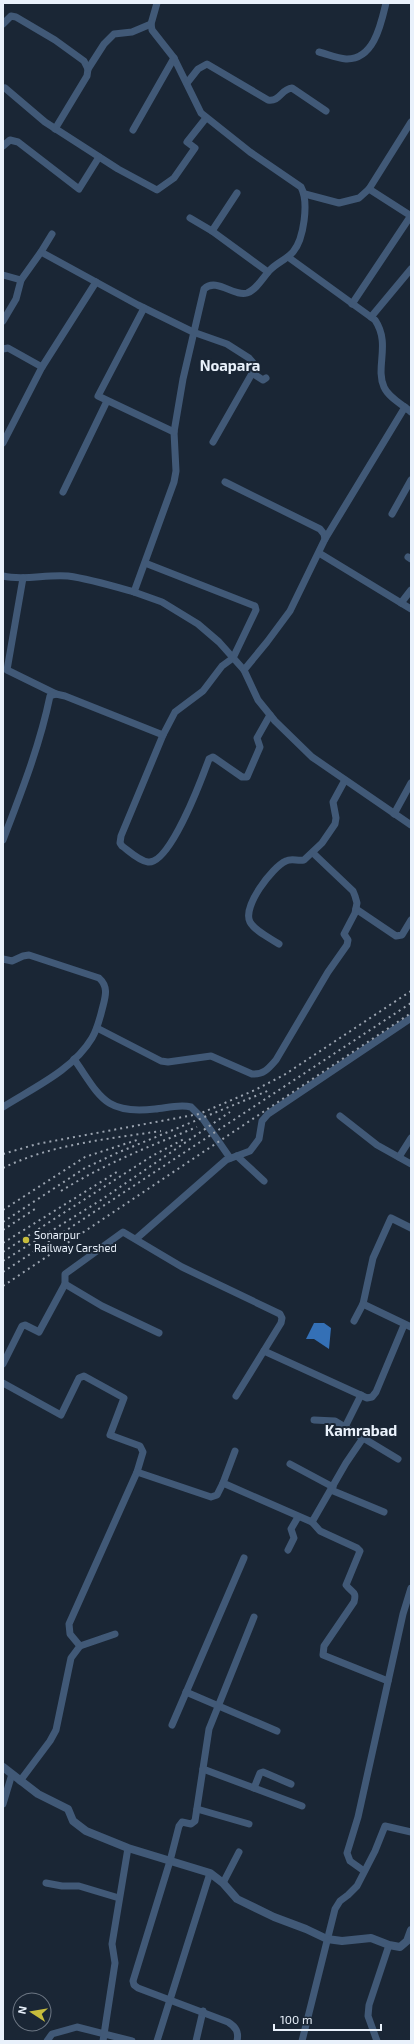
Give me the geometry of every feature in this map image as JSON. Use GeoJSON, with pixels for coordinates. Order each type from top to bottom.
{"type":"FeatureCollection","features":[{"type":"Feature","properties":{"kind":"street"},"geometry":{"type":"LineString","coordinates":[[134,592],[174,482],[176,471],[174,432],[201,296],[207,286],[212,285],[246,293],[252,291],[275,265],[288,257],[298,245],[302,235],[305,194],[301,187],[295,182],[250,152],[206,118],[196,104],[174,58],[152,30],[151,24],[157,3]]}},
{"type":"Feature","properties":{"kind":"street"},"geometry":{"type":"LineString","coordinates":[[319,52],[345,59],[363,55],[374,41],[380,28],[386,3]]}},
{"type":"Feature","properties":{"kind":"street"},"geometry":{"type":"LineString","coordinates":[[3,24],[11,16],[16,17],[55,40],[84,61],[88,69]]}},
{"type":"Feature","properties":{"kind":"street"},"geometry":{"type":"LineString","coordinates":[[56,129],[86,76],[88,69],[104,44],[114,34],[132,32],[151,24]]}},
{"type":"Feature","properties":{"kind":"street"},"geometry":{"type":"LineString","coordinates":[[133,130],[174,58]]}},
{"type":"Feature","properties":{"kind":"street"},"geometry":{"type":"LineString","coordinates":[[187,83],[198,69],[207,64],[268,100],[279,98],[283,91],[287,88],[292,88],[326,111]]}},
{"type":"Feature","properties":{"kind":"street"},"geometry":{"type":"LineString","coordinates":[[5,88],[20,103],[56,129],[99,157],[156,190],[174,178],[195,148],[187,142],[206,118]]}},
{"type":"Feature","properties":{"kind":"street"},"geometry":{"type":"LineString","coordinates":[[305,194],[339,203],[360,198],[369,189],[411,122]]}},
{"type":"Feature","properties":{"kind":"street"},"geometry":{"type":"LineString","coordinates":[[3,146],[10,140],[18,142],[79,189],[99,157]]}},
{"type":"Feature","properties":{"kind":"street"},"geometry":{"type":"LineString","coordinates":[[352,304],[410,216],[369,189]]}},
{"type":"Feature","properties":{"kind":"street"},"geometry":{"type":"LineString","coordinates":[[212,231],[237,193]]}},
{"type":"Feature","properties":{"kind":"street"},"geometry":{"type":"LineString","coordinates":[[190,218],[212,231],[268,272]]}},
{"type":"Feature","properties":{"kind":"street"},"geometry":{"type":"LineString","coordinates":[[3,321],[16,300],[21,280],[52,234]]}},
{"type":"Feature","properties":{"kind":"street"},"geometry":{"type":"LineString","coordinates":[[41,252],[144,308],[193,332],[227,344],[249,358],[255,365],[252,373],[213,442]]}},
{"type":"Feature","properties":{"kind":"street"},"geometry":{"type":"LineString","coordinates":[[288,257],[372,317],[380,327],[383,338],[382,380],[384,387],[411,412]]}},
{"type":"Feature","properties":{"kind":"street"},"geometry":{"type":"LineString","coordinates":[[372,317],[411,269]]}},
{"type":"Feature","properties":{"kind":"street"},"geometry":{"type":"LineString","coordinates":[[3,275],[21,280]]}},
{"type":"Feature","properties":{"kind":"street"},"geometry":{"type":"LineString","coordinates":[[3,443],[42,367],[96,282]]}},
{"type":"Feature","properties":{"kind":"street"},"geometry":{"type":"LineString","coordinates":[[144,308],[98,396],[174,432]]}},
{"type":"Feature","properties":{"kind":"street"},"geometry":{"type":"LineString","coordinates":[[3,349],[8,348],[42,367]]}},
{"type":"Feature","properties":{"kind":"street"},"geometry":{"type":"LineString","coordinates":[[252,373],[262,380],[266,378]]}},
{"type":"Feature","properties":{"kind":"street"},"geometry":{"type":"LineString","coordinates":[[63,492],[107,401]]}},
{"type":"Feature","properties":{"kind":"street"},"geometry":{"type":"LineString","coordinates":[[244,670],[290,611],[325,539],[405,407]]}},
{"type":"Feature","properties":{"kind":"street"},"geometry":{"type":"LineString","coordinates":[[392,514],[411,480]]}},
{"type":"Feature","properties":{"kind":"street"},"geometry":{"type":"LineString","coordinates":[[225,482],[320,529],[324,534],[325,539]]}},
{"type":"Feature","properties":{"kind":"street"},"geometry":{"type":"LineString","coordinates":[[319,553],[411,609]]}},
{"type":"Feature","properties":{"kind":"street"},"geometry":{"type":"LineString","coordinates":[[145,563],[254,606],[256,614],[233,658],[222,666],[203,691],[178,708],[163,735],[120,840],[122,846],[141,860],[148,862],[156,861],[169,846],[197,791],[211,758],[216,759],[242,777],[246,777],[260,747],[257,738],[270,715]]}},
{"type":"Feature","properties":{"kind":"street"},"geometry":{"type":"LineString","coordinates":[[3,576],[23,578],[68,576],[134,592],[162,602],[177,610],[198,624],[220,642],[244,670],[258,700],[270,715],[312,757],[411,825]]}},
{"type":"Feature","properties":{"kind":"street"},"geometry":{"type":"LineString","coordinates":[[23,578],[6,661],[7,670],[56,694],[163,735]]}},
{"type":"Feature","properties":{"kind":"street"},"geometry":{"type":"LineString","coordinates":[[401,603],[411,590]]}},
{"type":"Feature","properties":{"kind":"street"},"geometry":{"type":"LineString","coordinates":[[3,840],[25,784],[50,696],[56,694]]}},
{"type":"Feature","properties":{"kind":"street"},"geometry":{"type":"LineString","coordinates":[[279,944],[254,927],[249,921],[248,914],[251,904],[263,884],[284,862],[290,859],[304,860],[313,853],[335,824],[336,818],[333,802],[344,780]]}},
{"type":"Feature","properties":{"kind":"street"},"geometry":{"type":"LineString","coordinates":[[394,814],[411,783]]}},
{"type":"Feature","properties":{"kind":"street"},"geometry":{"type":"LineString","coordinates":[[97,1028],[161,1061],[168,1062],[211,1056],[252,1074],[260,1075],[268,1070],[276,1060],[328,972],[347,944],[348,940],[344,934],[356,909],[357,903],[353,891],[313,853]]}},
{"type":"Feature","properties":{"kind":"street"},"geometry":{"type":"LineString","coordinates":[[356,909],[396,936],[402,935],[411,920]]}},
{"type":"Feature","properties":{"kind":"street"},"geometry":{"type":"LineString","coordinates":[[3,959],[12,961],[29,955],[99,978],[106,988],[106,995],[97,1028],[92,1039],[74,1059],[53,1076],[3,1107]]}},
{"type":"Feature","properties":{"kind":"street"},"geometry":{"type":"LineString","coordinates":[[137,1238],[234,1157],[250,1151],[259,1139],[262,1121],[268,1114],[411,1018]]}},
{"type":"Feature","properties":{"kind":"street"},"geometry":{"type":"LineString","coordinates":[[74,1059],[102,1100],[115,1107],[140,1111],[179,1106],[191,1107],[203,1119],[234,1157],[264,1181]]}},
{"type":"Feature","properties":{"kind":"street"},"geometry":{"type":"LineString","coordinates":[[340,1116],[377,1145],[411,1164]]}},
{"type":"Feature","properties":{"kind":"street"},"geometry":{"type":"LineString","coordinates":[[399,1157],[411,1138]]}},
{"type":"Feature","properties":{"kind":"street"},"geometry":{"type":"LineString","coordinates":[[354,1321],[363,1304],[373,1258],[391,1218],[411,1228]]}},
{"type":"Feature","properties":{"kind":"street"},"geometry":{"type":"LineString","coordinates":[[3,1364],[22,1326],[25,1325],[39,1332],[65,1284],[65,1274],[123,1232],[137,1238],[182,1267],[280,1314],[282,1318],[281,1323],[236,1396]]}},
{"type":"Feature","properties":{"kind":"street"},"geometry":{"type":"LineString","coordinates":[[65,1284],[102,1306],[159,1333]]}},
{"type":"Feature","properties":{"kind":"street"},"geometry":{"type":"LineString","coordinates":[[264,1351],[361,1395],[372,1397],[376,1392],[408,1326],[363,1304]]}},
{"type":"Feature","properties":{"kind":"street"},"geometry":{"type":"LineString","coordinates":[[3,1383],[61,1415],[82,1375],[124,1398],[110,1435],[140,1446],[143,1449],[137,1472],[69,1624],[70,1634],[80,1646]]}},
{"type":"Feature","properties":{"kind":"street"},"geometry":{"type":"LineString","coordinates":[[345,1428],[361,1395]]}},
{"type":"Feature","properties":{"kind":"street"},"geometry":{"type":"LineString","coordinates":[[314,1420],[335,1421],[398,1459]]}},
{"type":"Feature","properties":{"kind":"street"},"geometry":{"type":"LineString","coordinates":[[312,1522],[346,1463],[363,1438]]}},
{"type":"Feature","properties":{"kind":"street"},"geometry":{"type":"LineString","coordinates":[[137,1472],[211,1497],[217,1496],[235,1451]]}},
{"type":"Feature","properties":{"kind":"street"},"geometry":{"type":"LineString","coordinates":[[290,1464],[332,1488],[384,1512]]}},
{"type":"Feature","properties":{"kind":"street"},"geometry":{"type":"LineString","coordinates":[[223,1483],[312,1522],[320,1531],[358,1548],[360,1552],[346,1585],[355,1591],[354,1602],[324,1646],[323,1655],[388,1681]]}},
{"type":"Feature","properties":{"kind":"street"},"geometry":{"type":"LineString","coordinates":[[288,1550],[294,1538],[291,1529],[298,1516]]}},
{"type":"Feature","properties":{"kind":"street"},"geometry":{"type":"LineString","coordinates":[[172,1725],[244,1558]]}},
{"type":"Feature","properties":{"kind":"street"},"geometry":{"type":"LineString","coordinates":[[364,1871],[350,1861],[347,1853],[358,1817],[388,1681],[411,1588]]}},
{"type":"Feature","properties":{"kind":"street"},"geometry":{"type":"LineString","coordinates":[[236,2041],[237,2031],[234,2026],[203,2011],[138,1988],[134,1985],[133,1981],[170,1860],[178,1826],[182,1822],[194,1824],[207,1735],[254,1617]]}},
{"type":"Feature","properties":{"kind":"street"},"geometry":{"type":"LineString","coordinates":[[20,1780],[50,1741],[56,1730],[71,1658],[80,1646],[115,1634]]}},
{"type":"Feature","properties":{"kind":"street"},"geometry":{"type":"LineString","coordinates":[[186,1692],[277,1731]]}},
{"type":"Feature","properties":{"kind":"street"},"geometry":{"type":"LineString","coordinates":[[3,1767],[45,1798],[68,1809],[73,1821],[81,1828],[128,1848],[210,1873],[223,1883],[237,1900],[327,1939],[342,1941],[371,1938],[389,1946],[400,1947],[404,1945],[411,1930]]}},
{"type":"Feature","properties":{"kind":"street"},"geometry":{"type":"LineString","coordinates":[[203,1769],[302,1806]]}},
{"type":"Feature","properties":{"kind":"street"},"geometry":{"type":"LineString","coordinates":[[254,1788],[260,1773],[263,1772],[291,1784]]}},
{"type":"Feature","properties":{"kind":"street"},"geometry":{"type":"LineString","coordinates":[[3,1804],[12,1774]]}},
{"type":"Feature","properties":{"kind":"street"},"geometry":{"type":"LineString","coordinates":[[197,1809],[249,1824]]}},
{"type":"Feature","properties":{"kind":"street"},"geometry":{"type":"LineString","coordinates":[[302,2041],[337,1904],[352,1892],[364,1871],[384,1826],[411,1832]]}},
{"type":"Feature","properties":{"kind":"street"},"geometry":{"type":"LineString","coordinates":[[104,2037],[115,1963],[112,1944],[128,1848]]}},
{"type":"Feature","properties":{"kind":"street"},"geometry":{"type":"LineString","coordinates":[[223,1883],[240,1852]]}},
{"type":"Feature","properties":{"kind":"street"},"geometry":{"type":"LineString","coordinates":[[156,2041],[210,1873]]}},
{"type":"Feature","properties":{"kind":"street"},"geometry":{"type":"LineString","coordinates":[[46,1883],[62,1886],[79,1886],[119,1898]]}},
{"type":"Feature","properties":{"kind":"street"},"geometry":{"type":"LineString","coordinates":[[377,2041],[368,2016],[369,2005],[389,1946]]}},
{"type":"Feature","properties":{"kind":"street"},"geometry":{"type":"LineString","coordinates":[[196,2041],[203,2011]]}},
{"type":"Feature","properties":{"kind":"street"},"geometry":{"type":"LineString","coordinates":[[47,2041],[52,2034],[76,2028],[104,2037],[132,2041]]}},
{"type":"Feature","properties":{"kind":"water"},"geometry":{"type":"Polygon","coordinates":[[[314,1323],[324,1323],[331,1328],[329,1349],[314,1339],[306,1339],[314,1323]]]}},
{"type":"Feature","properties":{"kind":"railway"},"geometry":{"type":"LineString","coordinates":[[3,1154],[37,1144],[199,1114],[255,1090],[284,1075],[411,991]]}},
{"type":"Feature","properties":{"kind":"railway"},"geometry":{"type":"LineString","coordinates":[[3,1272],[411,1003]]}},
{"type":"Feature","properties":{"kind":"railway"},"geometry":{"type":"LineString","coordinates":[[3,1286],[411,1013]]}},
{"type":"Feature","properties":{"kind":"railway"},"geometry":{"type":"LineString","coordinates":[[3,1222],[85,1168],[117,1153],[270,1090]]}},
{"type":"Feature","properties":{"kind":"railway"},"geometry":{"type":"LineString","coordinates":[[3,1261],[101,1200],[230,1112]]}},
{"type":"Feature","properties":{"kind":"railway"},"geometry":{"type":"LineString","coordinates":[[61,1191],[94,1172],[145,1148],[197,1127]]}},
{"type":"Feature","properties":{"kind":"railway"},"geometry":{"type":"LineString","coordinates":[[3,1168],[41,1153],[61,1148],[161,1131]]}},
{"type":"Feature","properties":{"kind":"railway"},"geometry":{"type":"LineString","coordinates":[[3,1252],[152,1156],[186,1138]]}},
{"type":"Feature","properties":{"kind":"railway"},"geometry":{"type":"LineString","coordinates":[[3,1210],[85,1157],[140,1139]]}},
{"type":"Feature","properties":{"kind":"railway"},"geometry":{"type":"LineString","coordinates":[[3,1243],[120,1170]]}},
{"type":"Feature","properties":{"kind":"railway"},"geometry":{"type":"LineString","coordinates":[[3,1230],[35,1209]]}},
{"type":"Feature","properties":{"kind":"place","name":"Sonarpur Railway Carshed"},"geometry":{"type":"Point","coordinates":[26,1240]}},
{"type":"Feature","properties":{"kind":"district","name":"Noapara"},"geometry":{"type":"Point","coordinates":[230,365]}},
{"type":"Feature","properties":{"kind":"district","name":"Kamrabad"},"geometry":{"type":"Point","coordinates":[361,1430]}}]}
